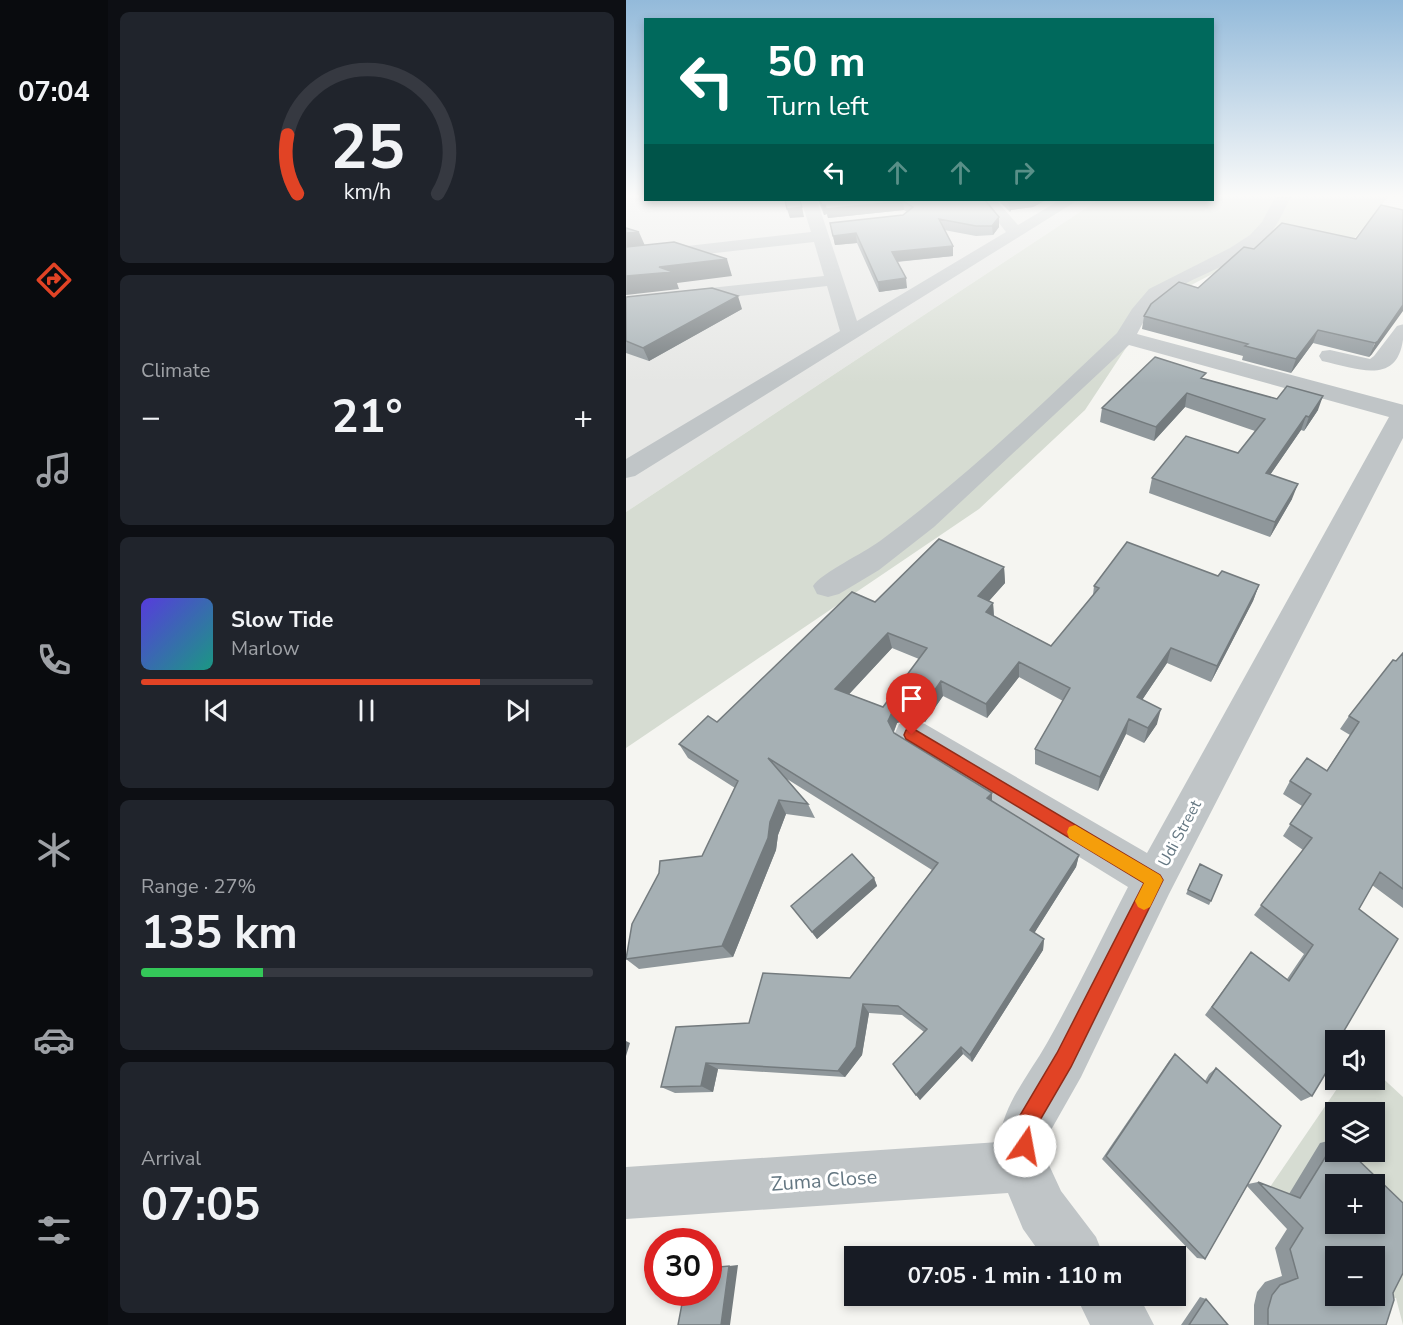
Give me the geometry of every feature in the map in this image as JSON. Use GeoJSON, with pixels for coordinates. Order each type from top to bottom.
{"type":"FeatureCollection","features":[{"type":"Feature","properties":{"kind":"street"},"geometry":{"type":"LineString","coordinates":[[827,259],[851,332]]}},
{"type":"Feature","properties":{"kind":"street"},"geometry":{"type":"LineString","coordinates":[[626,470],[973,259]]}},
{"type":"Feature","properties":{"kind":"street"},"geometry":{"type":"LineString","coordinates":[[828,586],[872,563],[1030,425],[1125,337],[1139,313],[1156,293],[1223,259]]}},
{"type":"Feature","properties":{"kind":"street"},"geometry":{"type":"LineString","coordinates":[[626,303],[834,280]]}},
{"type":"Feature","properties":{"kind":"street"},"geometry":{"type":"LineString","coordinates":[[1330,356],[1373,366],[1382,361],[1403,330]]}},
{"type":"Feature","properties":{"kind":"street"},"geometry":{"type":"LineString","coordinates":[[1125,337],[1403,413]]}},
{"type":"Feature","properties":{"kind":"street","name":"Udi Street"},"geometry":{"type":"LineString","coordinates":[[1068,1246],[1042,1210],[1023,1166],[1026,1125],[1064,1060],[1154,880],[1403,413]]}},
{"type":"Feature","properties":{"kind":"street"},"geometry":{"type":"LineString","coordinates":[[912,735],[1154,880]]}},
{"type":"Feature","properties":{"kind":"street","name":"Zuma Close"},"geometry":{"type":"LineString","coordinates":[[626,1193],[1023,1166]]}},
{"type":"Feature","properties":{"kind":"street"},"geometry":{"type":"LineString","coordinates":[[1111,1306],[1124,1325]]}},
{"type":"Feature","properties":{"kind":"shaded area"},"geometry":{"type":"Polygon","coordinates":[[[626,259],[1009,259],[626,512],[626,259]]]}},
{"type":"Feature","properties":{"kind":"shaded area"},"geometry":{"type":"Polygon","coordinates":[[[1009,259],[1241,259],[1155,304],[1085,410],[979,509],[626,748],[626,512],[1009,259]]]}},
{"type":"Feature","properties":{"kind":"shaded area"},"geometry":{"type":"Polygon","coordinates":[[[1385,1080],[1403,1097],[1403,1325],[1396,1298],[1385,1297],[1385,1246],[1373,1246],[1374,1234],[1385,1234],[1385,1174],[1360,1174],[1344,1162],[1385,1162],[1385,1102],[1328,1102],[1336,1090],[1385,1090],[1385,1080]]]}},
{"type":"Feature","properties":{"kind":"shaded area"},"geometry":{"type":"Polygon","coordinates":[[[1325,1106],[1325,1148],[1320,1144],[1297,1214],[1268,1190],[1325,1106]]]}},
{"type":"Feature","properties":{"kind":"building"},"geometry":{"type":"Polygon","coordinates":[[[626,259],[727,259],[659,267],[673,272],[626,276],[626,259]]]}},
{"type":"Feature","properties":{"kind":"building"},"geometry":{"type":"Polygon","coordinates":[[[868,259],[896,259],[906,278],[878,282],[868,259]]]}},
{"type":"Feature","properties":{"kind":"building"},"geometry":{"type":"Polygon","coordinates":[[[1231,259],[1403,259],[1403,305],[1378,341],[1375,343],[1318,330],[1296,359],[1144,316],[1151,304],[1179,282],[1198,288],[1231,259]]]}},
{"type":"Feature","properties":{"kind":"building"},"geometry":{"type":"Polygon","coordinates":[[[712,288],[738,296],[643,348],[626,341],[626,297],[712,288]]]}},
{"type":"Feature","properties":{"kind":"building"},"geometry":{"type":"Polygon","coordinates":[[[1155,357],[1206,373],[1201,378],[1277,399],[1287,386],[1323,396],[1266,473],[1298,484],[1275,522],[1152,478],[1186,436],[1238,453],[1265,419],[1187,393],[1156,427],[1102,408],[1155,357]]]}},
{"type":"Feature","properties":{"kind":"building"},"geometry":{"type":"Polygon","coordinates":[[[939,539],[1004,567],[978,596],[993,603],[986,612],[1051,646],[1099,588],[1094,586],[1127,542],[1218,576],[1222,571],[1259,585],[1217,666],[1171,648],[1137,697],[1161,709],[1148,728],[1129,719],[1100,777],[1035,749],[1070,688],[1019,662],[986,704],[941,681],[923,707],[908,703],[894,708],[888,721],[894,733],[992,793],[987,798],[1079,855],[1030,930],[1044,939],[970,1055],[961,1047],[916,1095],[893,1064],[927,1029],[898,1006],[863,1004],[856,1047],[838,1071],[706,1063],[701,1086],[661,1087],[676,1027],[749,1023],[763,973],[850,978],[938,863],[768,758],[808,804],[779,800],[770,822],[768,838],[722,946],[626,959],[632,924],[659,873],[660,861],[702,856],[738,781],[679,744],[708,716],[717,722],[852,592],[875,602],[939,539]],[[888,633],[835,689],[883,707],[927,648],[888,633]]]}},
{"type":"Feature","properties":{"kind":"building"},"geometry":{"type":"Polygon","coordinates":[[[1403,653],[1403,889],[1380,872],[1359,909],[1398,939],[1344,1030],[1325,1030],[1325,1074],[1312,1096],[1212,1007],[1251,952],[1289,981],[1313,945],[1261,905],[1312,838],[1290,824],[1311,794],[1290,781],[1307,758],[1327,771],[1359,722],[1349,716],[1393,660],[1396,661],[1403,653]]]}},
{"type":"Feature","properties":{"kind":"building"},"geometry":{"type":"Polygon","coordinates":[[[852,854],[874,878],[812,932],[791,906],[852,854]]]}},
{"type":"Feature","properties":{"kind":"building"},"geometry":{"type":"Polygon","coordinates":[[[1200,864],[1222,875],[1211,901],[1188,890],[1200,864]]]}},
{"type":"Feature","properties":{"kind":"building"},"geometry":{"type":"Polygon","coordinates":[[[1175,1054],[1207,1083],[1216,1068],[1281,1126],[1205,1259],[1106,1156],[1175,1054]]]}},
{"type":"Feature","properties":{"kind":"building"},"geometry":{"type":"Polygon","coordinates":[[[1325,1158],[1325,1162],[1360,1162],[1373,1174],[1325,1174],[1325,1234],[1385,1234],[1385,1186],[1403,1203],[1403,1273],[1393,1293],[1394,1300],[1386,1325],[1268,1325],[1268,1309],[1272,1295],[1280,1285],[1298,1278],[1290,1249],[1303,1228],[1258,1182],[1300,1198],[1325,1158]]]}},
{"type":"Feature","properties":{"kind":"building"},"geometry":{"type":"Polygon","coordinates":[[[729,1266],[721,1325],[678,1325],[682,1306],[722,1306],[722,1267],[729,1266]]]}},
{"type":"Feature","properties":{"kind":"building"},"geometry":{"type":"Polygon","coordinates":[[[1206,1299],[1228,1325],[1189,1325],[1206,1299]]]}},
{"type":"Feature","properties":{"kind":"slow traffic"},"geometry":{"type":"LineString","coordinates":[[1075,832],[1154,880],[1144,901]]}},
{"type":"Feature","properties":{"kind":"route"},"geometry":{"type":"LineString","coordinates":[[912,735],[1154,880],[1064,1060],[1026,1125],[1025,1146]]}}]}
